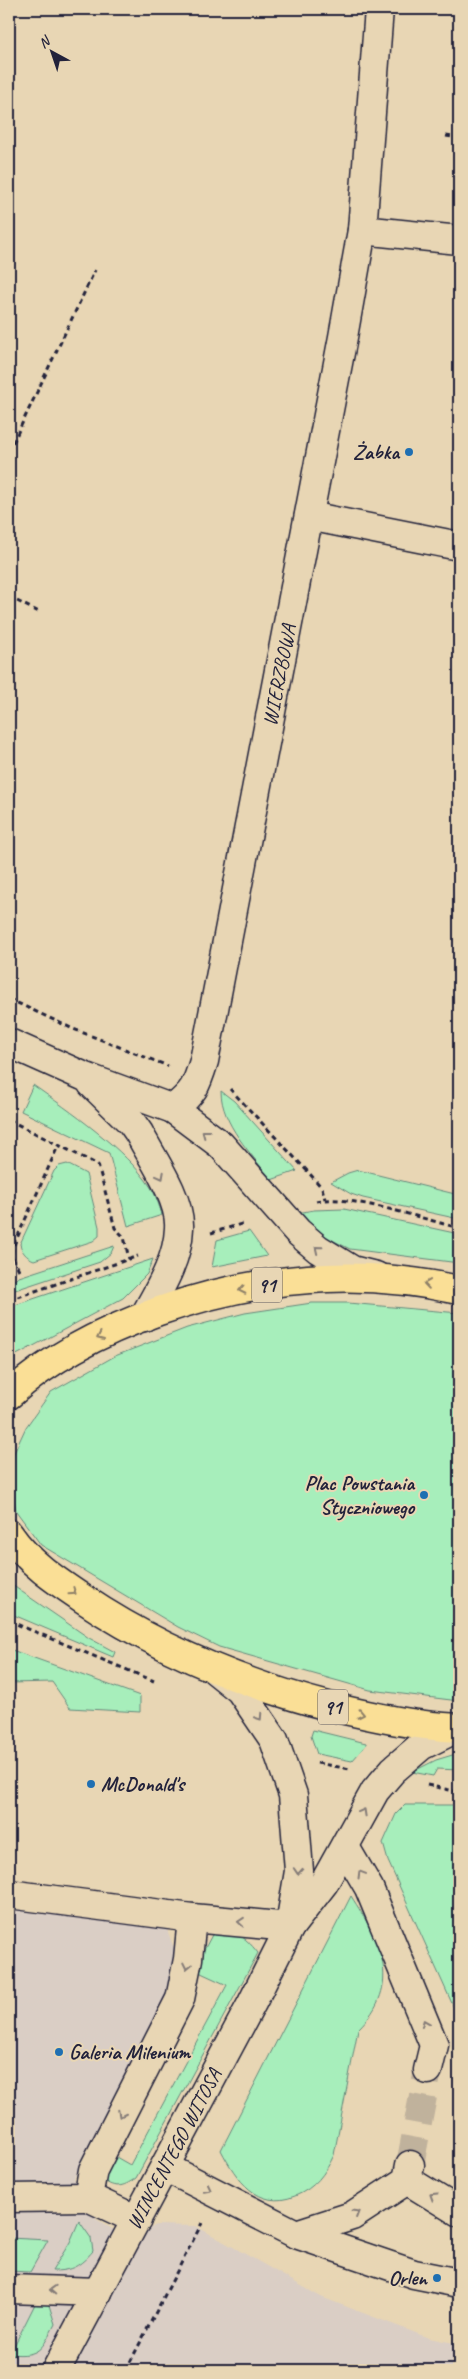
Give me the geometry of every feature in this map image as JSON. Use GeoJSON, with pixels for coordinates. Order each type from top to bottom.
{"type":"FeatureCollection","features":[{"type":"Feature","properties":{"kind":"main road","name":"91"},"geometry":{"type":"LineString","coordinates":[[9,1388],[80,1346],[144,1317],[204,1298],[290,1281],[327,1278],[395,1280],[459,1290]]}},
{"type":"Feature","properties":{"kind":"main road"},"geometry":{"type":"LineString","coordinates":[[9,1395],[32,1374]]}},
{"type":"Feature","properties":{"kind":"main road"},"geometry":{"type":"LineString","coordinates":[[9,1534],[33,1563]]}},
{"type":"Feature","properties":{"kind":"main road","name":"91"},"geometry":{"type":"LineString","coordinates":[[9,1546],[100,1610],[162,1645],[251,1684],[359,1714],[410,1723],[458,1728]]}},
{"type":"Feature","properties":{"kind":"street","name":"WIERZBOWA"},"geometry":{"type":"LineString","coordinates":[[173,1109],[188,1097],[197,1085],[204,1061],[310,516],[362,230],[379,9]]}},
{"type":"Feature","properties":{"kind":"street"},"geometry":{"type":"LineString","coordinates":[[362,230],[459,240]]}},
{"type":"Feature","properties":{"kind":"street"},"geometry":{"type":"LineString","coordinates":[[310,516],[459,546]]}},
{"type":"Feature","properties":{"kind":"street"},"geometry":{"type":"LineString","coordinates":[[9,1043],[83,1076],[173,1109],[221,1145],[298,1232],[334,1261],[352,1270],[395,1280]]}},
{"type":"Feature","properties":{"kind":"street"},"geometry":{"type":"LineString","coordinates":[[83,1076],[132,1123],[173,1198],[180,1227],[174,1256],[161,1286],[144,1317]]}},
{"type":"Feature","properties":{"kind":"street","name":"WINCENTEGO WITOSA"},"geometry":{"type":"LineString","coordinates":[[214,1669],[240,1690],[274,1740],[293,1795],[300,1871],[290,1926]]}},
{"type":"Feature","properties":{"kind":"street","name":"WINCENTEGO WITOSA"},"geometry":{"type":"LineString","coordinates":[[56,2370],[165,2167],[290,1926],[324,1883],[375,1791],[393,1770],[421,1746],[458,1728]]}},
{"type":"Feature","properties":{"kind":"street"},"geometry":{"type":"LineString","coordinates":[[345,1847],[369,1888],[434,2045],[428,2070]]}},
{"type":"Feature","properties":{"kind":"street"},"geometry":{"type":"LineString","coordinates":[[9,1894],[192,1918],[290,1926]]}},
{"type":"Feature","properties":{"kind":"street"},"geometry":{"type":"LineString","coordinates":[[88,2197],[93,2170],[180,1999],[188,1959],[192,1918]]}},
{"type":"Feature","properties":{"kind":"street"},"geometry":{"type":"LineString","coordinates":[[165,2167],[296,2234],[414,2274],[459,2284]]}},
{"type":"Feature","properties":{"kind":"street"},"geometry":{"type":"LineString","coordinates":[[296,2234],[352,2216],[408,2172],[459,2212]]}},
{"type":"Feature","properties":{"kind":"street"},"geometry":{"type":"LineString","coordinates":[[9,2198],[88,2197],[137,2220]]}},
{"type":"Feature","properties":{"kind":"street"},"geometry":{"type":"LineString","coordinates":[[9,2289],[98,2292]]}},
{"type":"Feature","properties":{"kind":"path"},"geometry":{"type":"LineString","coordinates":[[446,136],[459,138]]}},
{"type":"Feature","properties":{"kind":"path"},"geometry":{"type":"LineString","coordinates":[[9,451],[95,270]]}},
{"type":"Feature","properties":{"kind":"path"},"geometry":{"type":"LineString","coordinates":[[9,597],[39,612]]}},
{"type":"Feature","properties":{"kind":"path"},"geometry":{"type":"LineString","coordinates":[[9,1120],[98,1165],[115,1228],[124,1237],[129,1259]]}},
{"type":"Feature","properties":{"kind":"path"},"geometry":{"type":"LineString","coordinates":[[19,1270],[12,1256],[13,1247],[59,1144]]}},
{"type":"Feature","properties":{"kind":"path"},"geometry":{"type":"LineString","coordinates":[[9,1300],[176,1243],[325,1199],[340,1200],[459,1228]]}},
{"type":"Feature","properties":{"kind":"path"},"geometry":{"type":"LineString","coordinates":[[126,2370],[218,2194]]}},
{"type":"Feature","properties":{"kind":"shaded area"},"geometry":{"type":"Polygon","coordinates":[[[9,1904],[165,1924],[178,1959],[170,2009],[74,2178],[96,2219],[130,2240],[156,2225],[196,2226],[321,2297],[429,2338],[459,2344],[459,2370],[9,2370],[9,1904]]]}},
{"type":"Feature","properties":{"kind":"green space"},"geometry":{"type":"Polygon","coordinates":[[[33,1085],[96,1131],[126,1158],[150,1186],[156,1196],[162,1215],[128,1226],[109,1153],[21,1111],[33,1085]]]}},
{"type":"Feature","properties":{"kind":"green space"},"geometry":{"type":"Polygon","coordinates":[[[221,1091],[234,1101],[297,1171],[271,1180],[232,1127],[222,1103],[221,1091]]]}},
{"type":"Feature","properties":{"kind":"green space"},"geometry":{"type":"Polygon","coordinates":[[[67,1164],[86,1174],[99,1227],[99,1236],[93,1241],[34,1260],[25,1254],[20,1244],[54,1171],[59,1166],[67,1164]]]}},
{"type":"Feature","properties":{"kind":"green space"},"geometry":{"type":"Polygon","coordinates":[[[358,1170],[459,1195],[459,1219],[363,1198],[351,1194],[331,1182],[358,1170]]]}},
{"type":"Feature","properties":{"kind":"green space"},"geometry":{"type":"Polygon","coordinates":[[[344,1209],[459,1234],[459,1263],[350,1249],[320,1234],[297,1213],[314,1210],[344,1209]]]}},
{"type":"Feature","properties":{"kind":"green space"},"geometry":{"type":"Polygon","coordinates":[[[249,1231],[267,1256],[212,1267],[217,1240],[249,1231]]]}},
{"type":"Feature","properties":{"kind":"green space"},"geometry":{"type":"Polygon","coordinates":[[[114,1246],[111,1253],[100,1262],[9,1292],[9,1283],[19,1277],[114,1246]]]}},
{"type":"Feature","properties":{"kind":"green space"},"geometry":{"type":"Polygon","coordinates":[[[153,1259],[147,1274],[123,1298],[9,1359],[9,1308],[153,1259]]]}},
{"type":"Feature","properties":{"kind":"green space"},"geometry":{"type":"Polygon","coordinates":[[[312,1303],[348,1303],[459,1313],[459,1701],[370,1690],[219,1647],[178,1627],[41,1545],[16,1511],[11,1481],[14,1453],[26,1427],[51,1392],[115,1356],[187,1328],[245,1313],[312,1303]]]}},
{"type":"Feature","properties":{"kind":"green space"},"geometry":{"type":"Polygon","coordinates":[[[9,1583],[89,1638],[115,1652],[113,1657],[9,1613],[9,1583]]]}},
{"type":"Feature","properties":{"kind":"green space"},"geometry":{"type":"Polygon","coordinates":[[[9,1649],[140,1696],[140,1712],[70,1708],[52,1682],[9,1683],[9,1649]]]}},
{"type":"Feature","properties":{"kind":"green space"},"geometry":{"type":"Polygon","coordinates":[[[313,1730],[366,1743],[366,1745],[352,1761],[317,1754],[311,1736],[313,1730]]]}},
{"type":"Feature","properties":{"kind":"green space"},"geometry":{"type":"Polygon","coordinates":[[[459,1753],[459,1770],[437,1769],[433,1776],[412,1772],[436,1760],[459,1753]]]}},
{"type":"Feature","properties":{"kind":"green space"},"geometry":{"type":"Polygon","coordinates":[[[405,1805],[459,1805],[459,2019],[388,1861],[383,1843],[396,1814],[405,1805]]]}},
{"type":"Feature","properties":{"kind":"green space"},"geometry":{"type":"Polygon","coordinates":[[[351,1896],[371,1929],[378,1946],[383,1962],[384,1979],[380,1996],[372,2012],[358,2029],[334,2155],[319,2180],[302,2193],[282,2200],[259,2196],[241,2181],[221,2150],[351,1896]]]}},
{"type":"Feature","properties":{"kind":"green space"},"geometry":{"type":"Polygon","coordinates":[[[213,1933],[239,1935],[258,1953],[136,2178],[118,2186],[110,2184],[100,2178],[109,2153],[130,2165],[227,1985],[201,1973],[196,1965],[213,1933]]]}},
{"type":"Feature","properties":{"kind":"green space"},"geometry":{"type":"Polygon","coordinates":[[[79,2221],[91,2238],[93,2251],[75,2267],[52,2271],[70,2242],[79,2221]]]}},
{"type":"Feature","properties":{"kind":"green space"},"geometry":{"type":"Polygon","coordinates":[[[9,2238],[48,2240],[30,2272],[9,2271],[9,2238]]]}},
{"type":"Feature","properties":{"kind":"green space"},"geometry":{"type":"Polygon","coordinates":[[[38,2298],[48,2302],[55,2324],[47,2340],[39,2350],[34,2352],[20,2355],[10,2354],[38,2298]]]}},
{"type":"Feature","properties":{"kind":"tunnel"},"geometry":{"type":"LineString","coordinates":[[410,2165],[428,2070]]}},
{"type":"Feature","properties":{"kind":"place","name":"Żabka"},"geometry":{"type":"Point","coordinates":[409,452]}},
{"type":"Feature","properties":{"kind":"place","name":"Plac Powstania Styczniowego"},"geometry":{"type":"Point","coordinates":[424,1495]}},
{"type":"Feature","properties":{"kind":"place","name":"McDonald's"},"geometry":{"type":"Point","coordinates":[91,1784]}},
{"type":"Feature","properties":{"kind":"place","name":"Galeria Milenium"},"geometry":{"type":"Point","coordinates":[59,2052]}},
{"type":"Feature","properties":{"kind":"place","name":"Orlen"},"geometry":{"type":"Point","coordinates":[437,2278]}}]}
